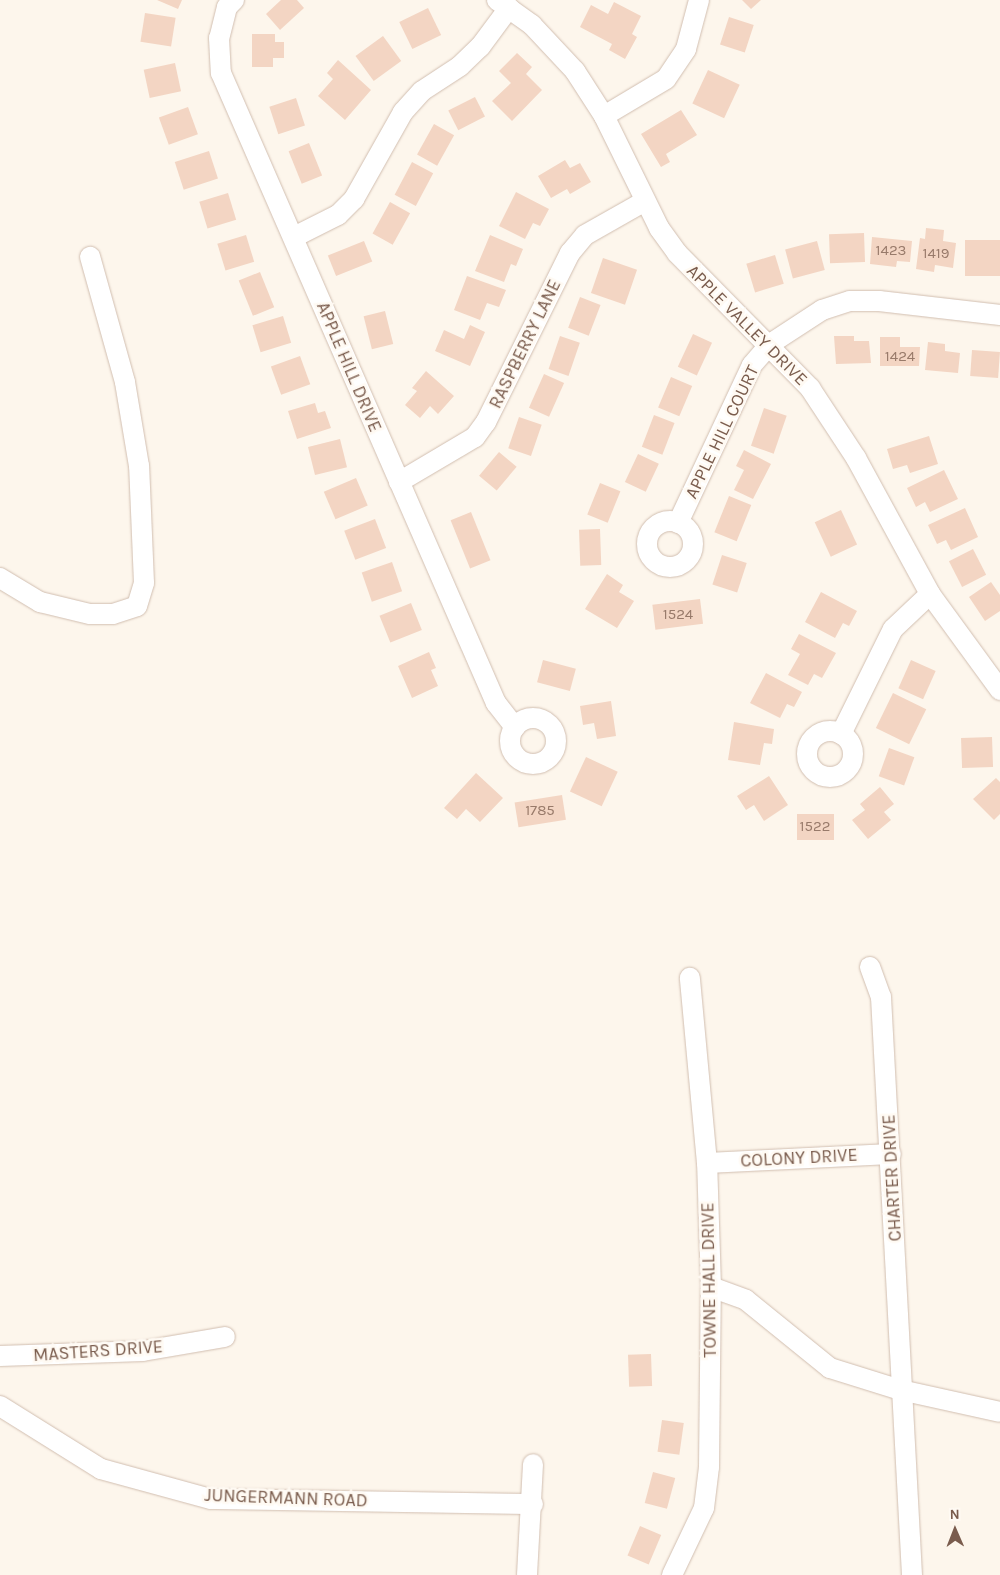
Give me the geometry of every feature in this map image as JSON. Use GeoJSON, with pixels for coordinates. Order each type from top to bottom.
{"type":"FeatureCollection","features":[{"type":"Feature","properties":{"kind":"street","name":"APPLE HILL DRIVE"},"geometry":{"type":"LineString","coordinates":[[234,0],[227,7],[220,38],[221,74],[294,237],[496,703],[515,727]]}},
{"type":"Feature","properties":{"kind":"street"},"geometry":{"type":"LineString","coordinates":[[604,116],[666,79],[686,49],[699,0]]}},
{"type":"Feature","properties":{"kind":"street"},"geometry":{"type":"LineString","coordinates":[[294,237],[338,215],[354,199],[403,112],[422,91],[460,66],[480,47],[503,4]]}},
{"type":"Feature","properties":{"kind":"street","name":"APPLE VALLEY DRIVE"},"geometry":{"type":"LineString","coordinates":[[503,4],[567,60],[604,116],[659,228],[690,269],[770,344],[802,378],[838,428],[930,594],[964,645],[1000,690]]}},
{"type":"Feature","properties":{"kind":"street","name":"RASPBERRY LANE"},"geometry":{"type":"LineString","coordinates":[[399,482],[475,437],[486,422],[570,253],[585,235],[645,201]]}},
{"type":"Feature","properties":{"kind":"street"},"geometry":{"type":"LineString","coordinates":[[0,578],[40,602],[90,614],[114,614],[137,606],[144,583],[139,466],[126,391],[90,257]]}},
{"type":"Feature","properties":{"kind":"street","name":"APPLE HILL COURT"},"geometry":{"type":"LineString","coordinates":[[678,523],[752,364],[770,344],[822,310],[850,301],[913,303],[1000,315]]}},
{"type":"Feature","properties":{"kind":"street"},"geometry":{"type":"LineString","coordinates":[[840,734],[893,629],[930,594]]}},
{"type":"Feature","properties":{"kind":"street","name":"CHARTER DRIVE"},"geometry":{"type":"LineString","coordinates":[[870,967],[881,996],[891,1154],[900,1390],[912,1575]]}},
{"type":"Feature","properties":{"kind":"street","name":"TOWNE HALL DRIVE"},"geometry":{"type":"LineString","coordinates":[[672,1575],[704,1508],[709,1467],[711,1287],[707,1163],[690,978]]}},
{"type":"Feature","properties":{"kind":"street","name":"COLONY DRIVE"},"geometry":{"type":"LineString","coordinates":[[707,1163],[891,1154]]}},
{"type":"Feature","properties":{"kind":"street"},"geometry":{"type":"LineString","coordinates":[[711,1287],[746,1300],[830,1368],[900,1390],[1000,1412]]}},
{"type":"Feature","properties":{"kind":"street","name":"MASTERS DRIVE"},"geometry":{"type":"LineString","coordinates":[[0,1356],[143,1351],[225,1337]]}},
{"type":"Feature","properties":{"kind":"street","name":"JUNGERMANN ROAD"},"geometry":{"type":"LineString","coordinates":[[0,1406],[101,1468],[211,1499],[533,1504]]}},
{"type":"Feature","properties":{"kind":"street"},"geometry":{"type":"LineString","coordinates":[[527,1575],[533,1504],[533,1464]]}},
{"type":"Feature","properties":{"kind":"building"},"geometry":{"type":"Polygon","coordinates":[[[157,0],[182,0],[178,9],[157,0]]]}},
{"type":"Feature","properties":{"kind":"building"},"geometry":{"type":"Polygon","coordinates":[[[281,0],[297,0],[304,8],[280,30],[266,14],[281,0]]]}},
{"type":"Feature","properties":{"kind":"building"},"geometry":{"type":"Polygon","coordinates":[[[742,0],[761,0],[751,9],[742,0]]]}},
{"type":"Feature","properties":{"kind":"building"},"geometry":{"type":"Polygon","coordinates":[[[614,2],[641,16],[632,34],[637,37],[625,59],[609,50],[612,44],[580,27],[591,5],[608,14],[614,2]]]}},
{"type":"Feature","properties":{"kind":"building"},"geometry":{"type":"Polygon","coordinates":[[[428,8],[441,35],[412,49],[399,22],[428,8]]]}},
{"type":"Feature","properties":{"kind":"building"},"geometry":{"type":"Polygon","coordinates":[[[145,13],[176,18],[171,46],[140,42],[145,13]]]}},
{"type":"Feature","properties":{"kind":"building"},"geometry":{"type":"Polygon","coordinates":[[[729,17],[754,25],[745,53],[720,45],[729,17]]]}},
{"type":"Feature","properties":{"kind":"building"},"geometry":{"type":"Polygon","coordinates":[[[252,34],[275,34],[275,42],[284,42],[284,58],[273,58],[273,67],[252,67],[252,34]]]}},
{"type":"Feature","properties":{"kind":"building"},"geometry":{"type":"Polygon","coordinates":[[[383,36],[401,61],[374,81],[355,56],[383,36]]]}},
{"type":"Feature","properties":{"kind":"building"},"geometry":{"type":"Polygon","coordinates":[[[517,53],[532,67],[526,74],[542,90],[512,121],[492,101],[511,83],[499,71],[517,53]]]}},
{"type":"Feature","properties":{"kind":"building"},"geometry":{"type":"Polygon","coordinates":[[[338,60],[371,90],[345,120],[318,96],[333,79],[327,73],[338,60]]]}},
{"type":"Feature","properties":{"kind":"building"},"geometry":{"type":"Polygon","coordinates":[[[175,63],[181,91],[150,98],[144,70],[175,63]]]}},
{"type":"Feature","properties":{"kind":"building"},"geometry":{"type":"Polygon","coordinates":[[[708,70],[740,85],[724,118],[692,104],[708,70]]]}},
{"type":"Feature","properties":{"kind":"building"},"geometry":{"type":"Polygon","coordinates":[[[475,97],[485,117],[458,130],[448,111],[475,97]]]}},
{"type":"Feature","properties":{"kind":"building"},"geometry":{"type":"Polygon","coordinates":[[[296,98],[305,126],[278,134],[269,107],[296,98]]]}},
{"type":"Feature","properties":{"kind":"building"},"geometry":{"type":"Polygon","coordinates":[[[188,107],[198,134],[169,145],[159,118],[188,107]]]}},
{"type":"Feature","properties":{"kind":"building"},"geometry":{"type":"Polygon","coordinates":[[[681,110],[697,135],[666,154],[670,162],[661,167],[641,134],[681,110]]]}},
{"type":"Feature","properties":{"kind":"building"},"geometry":{"type":"Polygon","coordinates":[[[434,124],[454,135],[437,166],[417,155],[434,124]]]}},
{"type":"Feature","properties":{"kind":"building"},"geometry":{"type":"Polygon","coordinates":[[[309,143],[322,175],[302,184],[289,151],[309,143]]]}},
{"type":"Feature","properties":{"kind":"building"},"geometry":{"type":"Polygon","coordinates":[[[209,151],[218,179],[184,190],[175,162],[209,151]]]}},
{"type":"Feature","properties":{"kind":"building"},"geometry":{"type":"Polygon","coordinates":[[[565,160],[570,168],[580,163],[591,182],[570,194],[567,189],[551,198],[538,176],[565,160]]]}},
{"type":"Feature","properties":{"kind":"building"},"geometry":{"type":"Polygon","coordinates":[[[412,162],[433,173],[416,206],[395,195],[412,162]]]}},
{"type":"Feature","properties":{"kind":"building"},"geometry":{"type":"Polygon","coordinates":[[[516,192],[549,209],[540,226],[533,223],[525,239],[499,226],[516,192]]]}},
{"type":"Feature","properties":{"kind":"building"},"geometry":{"type":"Polygon","coordinates":[[[228,193],[236,220],[207,229],[199,202],[228,193]]]}},
{"type":"Feature","properties":{"kind":"building"},"geometry":{"type":"Polygon","coordinates":[[[390,202],[410,213],[393,245],[373,233],[390,202]]]}},
{"type":"Feature","properties":{"kind":"building"},"geometry":{"type":"Polygon","coordinates":[[[926,228],[944,230],[943,241],[956,243],[953,268],[935,265],[934,272],[916,269],[920,238],[925,239],[926,228]]]}},
{"type":"Feature","properties":{"kind":"building"},"geometry":{"type":"Polygon","coordinates":[[[864,233],[865,262],[830,263],[829,234],[864,233]]]}},
{"type":"Feature","properties":{"kind":"building"},"geometry":{"type":"Polygon","coordinates":[[[246,235],[254,262],[225,271],[217,244],[246,235]]]}},
{"type":"Feature","properties":{"kind":"building"},"geometry":{"type":"Polygon","coordinates":[[[490,235],[523,249],[516,266],[511,264],[504,282],[475,271],[490,235]]]}},
{"type":"Feature","properties":{"kind":"building"},"geometry":{"type":"Polygon","coordinates":[[[872,237],[912,241],[910,262],[897,261],[896,267],[870,264],[872,237]]]}},
{"type":"Feature","properties":{"kind":"building"},"geometry":{"type":"Polygon","coordinates":[[[965,240],[1000,240],[1000,276],[965,276],[965,240]]]}},
{"type":"Feature","properties":{"kind":"building"},"geometry":{"type":"Polygon","coordinates":[[[364,241],[372,261],[336,276],[328,256],[364,241]]]}},
{"type":"Feature","properties":{"kind":"building"},"geometry":{"type":"Polygon","coordinates":[[[817,241],[825,270],[793,279],[785,250],[817,241]]]}},
{"type":"Feature","properties":{"kind":"building"},"geometry":{"type":"Polygon","coordinates":[[[775,255],[784,284],[755,292],[746,264],[775,255]]]}},
{"type":"Feature","properties":{"kind":"building"},"geometry":{"type":"Polygon","coordinates":[[[603,258],[637,270],[625,305],[591,293],[603,258]]]}},
{"type":"Feature","properties":{"kind":"building"},"geometry":{"type":"Polygon","coordinates":[[[260,272],[274,307],[253,316],[239,281],[260,272]]]}},
{"type":"Feature","properties":{"kind":"building"},"geometry":{"type":"Polygon","coordinates":[[[467,276],[506,290],[499,307],[487,303],[480,320],[454,310],[467,276]]]}},
{"type":"Feature","properties":{"kind":"building"},"geometry":{"type":"Polygon","coordinates":[[[580,297],[601,305],[589,336],[568,328],[580,297]]]}},
{"type":"Feature","properties":{"kind":"building"},"geometry":{"type":"Polygon","coordinates":[[[385,311],[393,344],[372,349],[364,316],[385,311]]]}},
{"type":"Feature","properties":{"kind":"building"},"geometry":{"type":"Polygon","coordinates":[[[283,316],[291,343],[261,352],[252,325],[283,316]]]}},
{"type":"Feature","properties":{"kind":"building"},"geometry":{"type":"Polygon","coordinates":[[[470,325],[485,332],[470,366],[435,351],[444,330],[464,339],[470,325]]]}},
{"type":"Feature","properties":{"kind":"building"},"geometry":{"type":"Polygon","coordinates":[[[693,334],[712,343],[697,376],[678,367],[693,334]]]}},
{"type":"Feature","properties":{"kind":"building"},"geometry":{"type":"Polygon","coordinates":[[[560,336],[580,343],[568,376],[549,369],[560,336]]]}},
{"type":"Feature","properties":{"kind":"building"},"geometry":{"type":"Polygon","coordinates":[[[834,336],[854,336],[854,341],[869,341],[871,363],[836,364],[834,336]]]}},
{"type":"Feature","properties":{"kind":"building"},"geometry":{"type":"Polygon","coordinates":[[[880,337],[900,337],[900,347],[920,347],[919,366],[880,366],[880,337]]]}},
{"type":"Feature","properties":{"kind":"building"},"geometry":{"type":"Polygon","coordinates":[[[928,342],[945,344],[945,351],[960,353],[958,373],[925,370],[928,342]]]}},
{"type":"Feature","properties":{"kind":"building"},"geometry":{"type":"Polygon","coordinates":[[[972,350],[1000,352],[998,378],[970,376],[972,350]]]}},
{"type":"Feature","properties":{"kind":"building"},"geometry":{"type":"Polygon","coordinates":[[[300,356],[310,384],[281,395],[271,367],[300,356]]]}},
{"type":"Feature","properties":{"kind":"building"},"geometry":{"type":"Polygon","coordinates":[[[426,371],[454,396],[438,414],[430,406],[420,418],[405,405],[417,391],[412,388],[426,371]]]}},
{"type":"Feature","properties":{"kind":"building"},"geometry":{"type":"Polygon","coordinates":[[[544,374],[564,383],[549,417],[529,408],[544,374]]]}},
{"type":"Feature","properties":{"kind":"building"},"geometry":{"type":"Polygon","coordinates":[[[671,377],[692,386],[679,416],[658,407],[671,377]]]}},
{"type":"Feature","properties":{"kind":"building"},"geometry":{"type":"Polygon","coordinates":[[[315,403],[318,413],[325,411],[331,428],[297,439],[288,411],[315,403]]]}},
{"type":"Feature","properties":{"kind":"building"},"geometry":{"type":"Polygon","coordinates":[[[764,408],[787,416],[774,454],[751,446],[764,408]]]}},
{"type":"Feature","properties":{"kind":"building"},"geometry":{"type":"Polygon","coordinates":[[[654,415],[675,423],[662,455],[642,447],[654,415]]]}},
{"type":"Feature","properties":{"kind":"building"},"geometry":{"type":"Polygon","coordinates":[[[519,417],[542,425],[531,456],[508,448],[519,417]]]}},
{"type":"Feature","properties":{"kind":"building"},"geometry":{"type":"Polygon","coordinates":[[[929,436],[938,464],[910,473],[907,465],[893,469],[887,449],[929,436]]]}},
{"type":"Feature","properties":{"kind":"building"},"geometry":{"type":"Polygon","coordinates":[[[340,439],[347,467],[315,475],[308,447],[340,439]]]}},
{"type":"Feature","properties":{"kind":"building"},"geometry":{"type":"Polygon","coordinates":[[[744,450],[771,464],[753,499],[734,490],[744,470],[736,466],[744,450]]]}},
{"type":"Feature","properties":{"kind":"building"},"geometry":{"type":"Polygon","coordinates":[[[499,452],[517,467],[497,491],[479,476],[499,452]]]}},
{"type":"Feature","properties":{"kind":"building"},"geometry":{"type":"Polygon","coordinates":[[[638,454],[659,464],[646,492],[625,482],[638,454]]]}},
{"type":"Feature","properties":{"kind":"building"},"geometry":{"type":"Polygon","coordinates":[[[944,470],[958,499],[930,512],[925,502],[916,507],[907,488],[944,470]]]}},
{"type":"Feature","properties":{"kind":"building"},"geometry":{"type":"Polygon","coordinates":[[[356,478],[368,506],[336,519],[324,492],[356,478]]]}},
{"type":"Feature","properties":{"kind":"building"},"geometry":{"type":"Polygon","coordinates":[[[600,483],[620,491],[608,523],[587,515],[600,483]]]}},
{"type":"Feature","properties":{"kind":"building"},"geometry":{"type":"Polygon","coordinates":[[[729,496],[751,505],[737,541],[714,532],[729,496]]]}},
{"type":"Feature","properties":{"kind":"building"},"geometry":{"type":"Polygon","coordinates":[[[965,508],[978,537],[951,550],[946,540],[937,544],[928,525],[965,508]]]}},
{"type":"Feature","properties":{"kind":"building"},"geometry":{"type":"Polygon","coordinates":[[[841,510],[857,544],[831,557],[815,522],[841,510]]]}},
{"type":"Feature","properties":{"kind":"building"},"geometry":{"type":"Polygon","coordinates":[[[471,512],[490,560],[470,568],[451,520],[471,512]]]}},
{"type":"Feature","properties":{"kind":"building"},"geometry":{"type":"Polygon","coordinates":[[[375,519],[386,548],[355,560],[344,531],[375,519]]]}},
{"type":"Feature","properties":{"kind":"building"},"geometry":{"type":"Polygon","coordinates":[[[600,529],[601,565],[580,566],[579,530],[600,529]]]}},
{"type":"Feature","properties":{"kind":"building"},"geometry":{"type":"Polygon","coordinates":[[[973,549],[986,575],[962,587],[949,561],[973,549]]]}},
{"type":"Feature","properties":{"kind":"building"},"geometry":{"type":"Polygon","coordinates":[[[722,555],[747,563],[737,593],[712,584],[722,555]]]}},
{"type":"Feature","properties":{"kind":"building"},"geometry":{"type":"Polygon","coordinates":[[[392,562],[402,591],[372,602],[362,572],[392,562]]]}},
{"type":"Feature","properties":{"kind":"building"},"geometry":{"type":"Polygon","coordinates":[[[607,574],[623,585],[619,592],[634,601],[617,628],[585,609],[607,574]]]}},
{"type":"Feature","properties":{"kind":"building"},"geometry":{"type":"Polygon","coordinates":[[[991,582],[1000,595],[1000,611],[985,621],[969,597],[991,582]]]}},
{"type":"Feature","properties":{"kind":"building"},"geometry":{"type":"Polygon","coordinates":[[[821,592],[857,611],[849,626],[843,623],[835,638],[805,622],[821,592]]]}},
{"type":"Feature","properties":{"kind":"building"},"geometry":{"type":"Polygon","coordinates":[[[700,599],[703,624],[655,630],[652,605],[700,599]]]}},
{"type":"Feature","properties":{"kind":"building"},"geometry":{"type":"Polygon","coordinates":[[[411,603],[422,630],[390,643],[379,616],[411,603]]]}},
{"type":"Feature","properties":{"kind":"building"},"geometry":{"type":"Polygon","coordinates":[[[799,634],[836,653],[822,678],[814,674],[808,685],[788,675],[800,654],[791,649],[799,634]]]}},
{"type":"Feature","properties":{"kind":"building"},"geometry":{"type":"Polygon","coordinates":[[[429,652],[436,668],[431,670],[438,686],[412,698],[398,666],[429,652]]]}},
{"type":"Feature","properties":{"kind":"building"},"geometry":{"type":"Polygon","coordinates":[[[543,660],[576,669],[570,691],[537,682],[543,660]]]}},
{"type":"Feature","properties":{"kind":"building"},"geometry":{"type":"Polygon","coordinates":[[[911,660],[936,671],[923,699],[898,688],[911,660]]]}},
{"type":"Feature","properties":{"kind":"building"},"geometry":{"type":"Polygon","coordinates":[[[766,673],[802,692],[794,707],[787,704],[780,718],[750,703],[766,673]]]}},
{"type":"Feature","properties":{"kind":"building"},"geometry":{"type":"Polygon","coordinates":[[[893,693],[926,709],[909,744],[876,728],[893,693]]]}},
{"type":"Feature","properties":{"kind":"building"},"geometry":{"type":"Polygon","coordinates":[[[611,701],[616,736],[597,739],[594,723],[583,725],[580,706],[611,701]]]}},
{"type":"Feature","properties":{"kind":"building"},"geometry":{"type":"Polygon","coordinates":[[[734,722],[774,729],[772,744],[764,743],[760,765],[728,760],[734,722]]]}},
{"type":"Feature","properties":{"kind":"building"},"geometry":{"type":"Polygon","coordinates":[[[992,737],[993,767],[962,768],[961,738],[992,737]]]}},
{"type":"Feature","properties":{"kind":"building"},"geometry":{"type":"Polygon","coordinates":[[[889,748],[914,757],[904,785],[879,776],[889,748]]]}},
{"type":"Feature","properties":{"kind":"building"},"geometry":{"type":"Polygon","coordinates":[[[586,757],[618,772],[602,806],[570,791],[586,757]]]}},
{"type":"Feature","properties":{"kind":"building"},"geometry":{"type":"Polygon","coordinates":[[[476,773],[503,798],[480,822],[466,809],[457,819],[444,808],[476,773]]]}},
{"type":"Feature","properties":{"kind":"building"},"geometry":{"type":"Polygon","coordinates":[[[769,776],[788,805],[764,821],[754,805],[746,810],[737,796],[769,776]]]}},
{"type":"Feature","properties":{"kind":"building"},"geometry":{"type":"Polygon","coordinates":[[[996,778],[1000,782],[1000,814],[994,820],[973,799],[996,778]]]}},
{"type":"Feature","properties":{"kind":"building"},"geometry":{"type":"Polygon","coordinates":[[[880,787],[894,804],[884,812],[891,820],[868,839],[852,820],[865,810],[860,804],[880,787]]]}},
{"type":"Feature","properties":{"kind":"building"},"geometry":{"type":"Polygon","coordinates":[[[562,795],[566,820],[519,827],[515,803],[562,795]]]}},
{"type":"Feature","properties":{"kind":"building"},"geometry":{"type":"Polygon","coordinates":[[[797,814],[834,814],[834,840],[797,840],[797,814]]]}},
{"type":"Feature","properties":{"kind":"building"},"geometry":{"type":"Polygon","coordinates":[[[651,1354],[652,1386],[629,1387],[628,1355],[651,1354]]]}},
{"type":"Feature","properties":{"kind":"building"},"geometry":{"type":"Polygon","coordinates":[[[662,1420],[684,1423],[679,1455],[658,1452],[662,1420]]]}},
{"type":"Feature","properties":{"kind":"building"},"geometry":{"type":"Polygon","coordinates":[[[653,1472],[675,1478],[667,1509],[645,1503],[653,1472]]]}},
{"type":"Feature","properties":{"kind":"building"},"geometry":{"type":"Polygon","coordinates":[[[640,1526],[661,1535],[649,1564],[627,1555],[640,1526]]]}}]}
